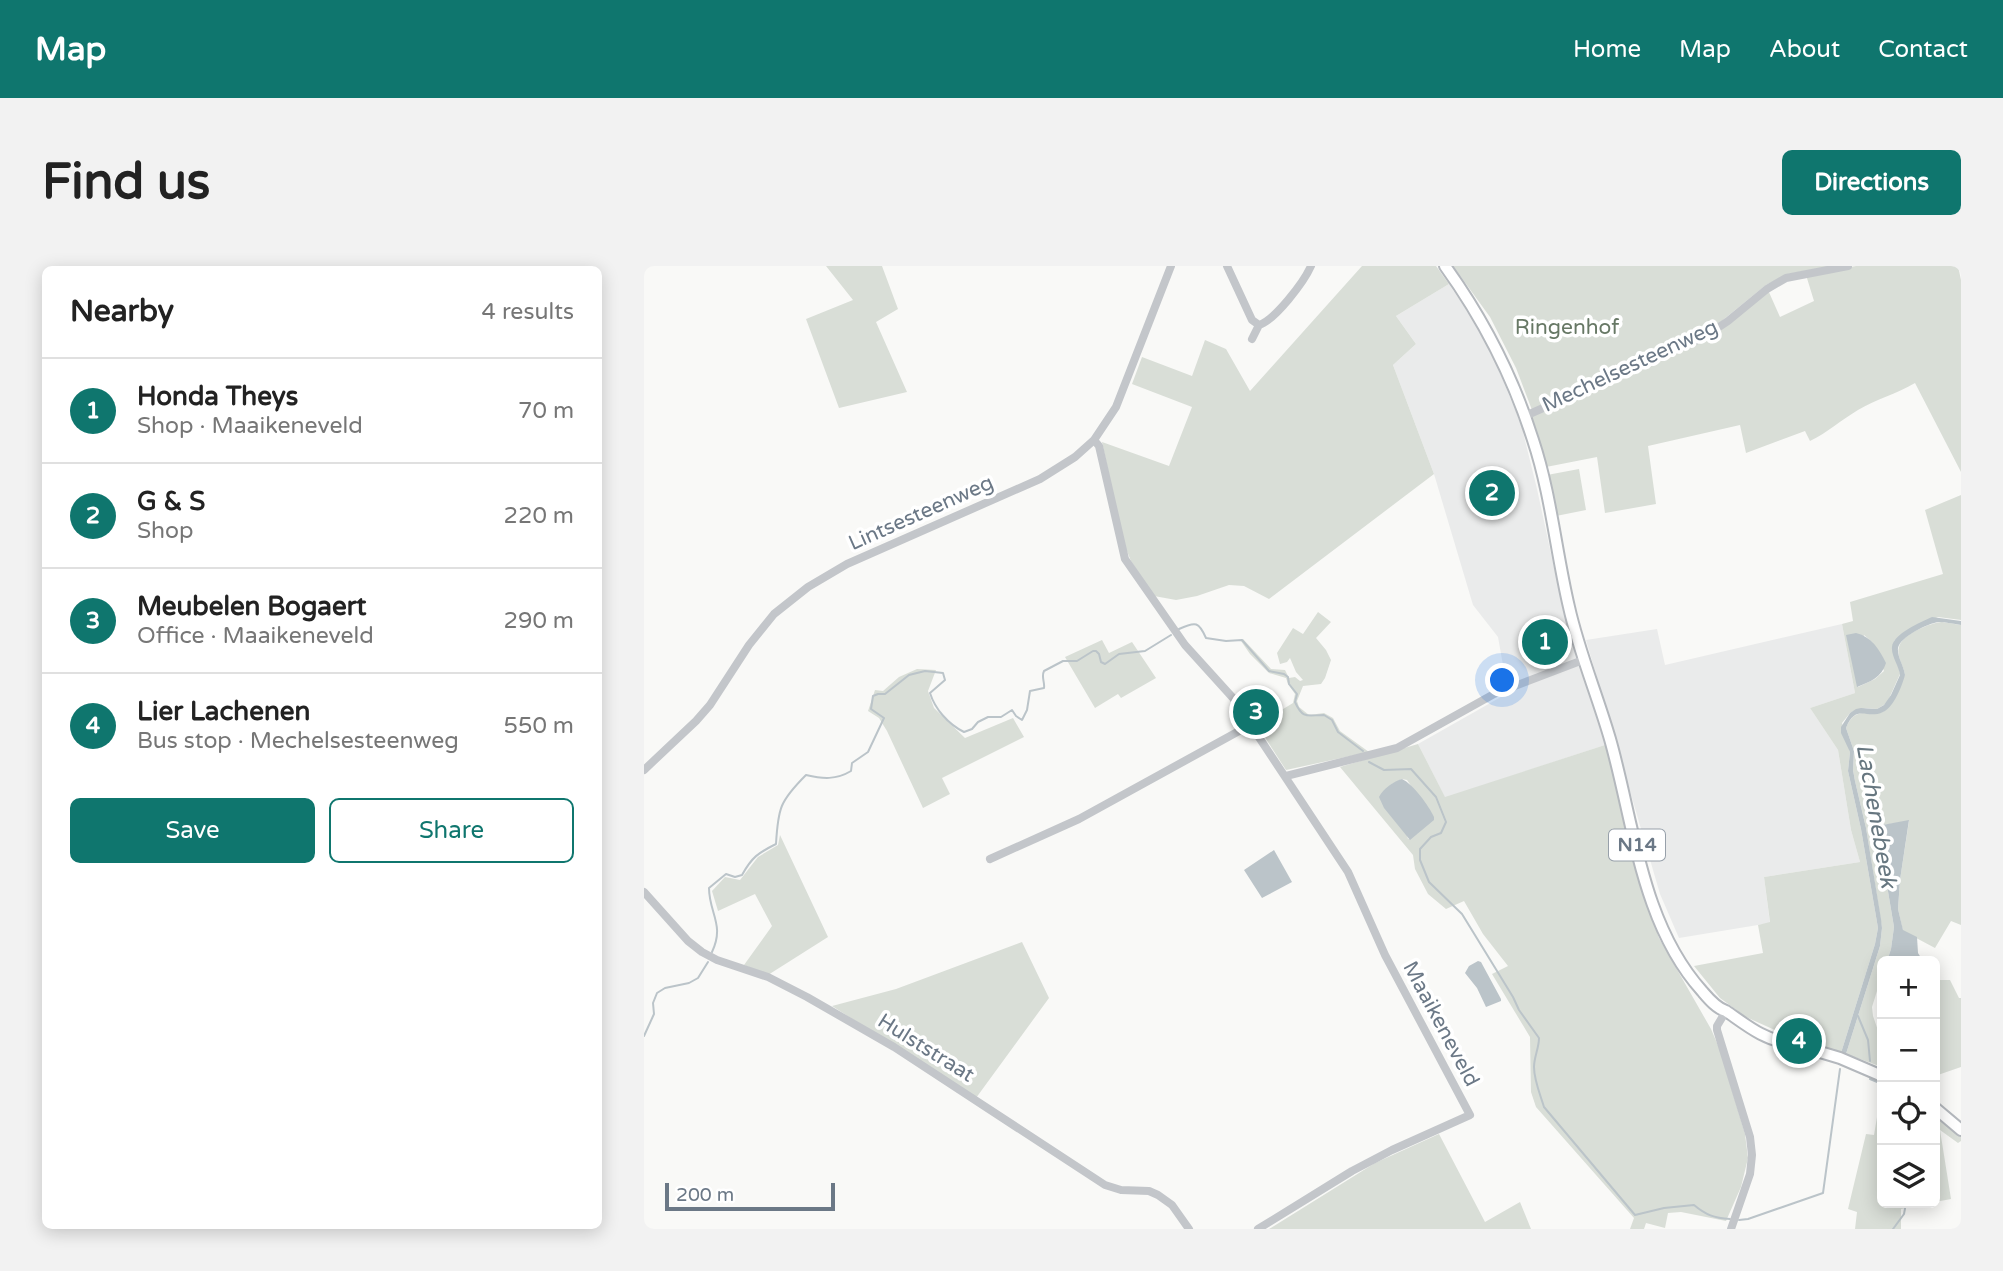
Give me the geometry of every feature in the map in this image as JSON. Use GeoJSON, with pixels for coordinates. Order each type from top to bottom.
{"type":"FeatureCollection","features":[{"type":"Feature","properties":{"kind":"main road","name":"Mechelsesteenweg"},"geometry":{"type":"LineString","coordinates":[[1445,266],[1488,332],[1519,398],[1534,442],[1569,607],[1584,660],[1612,729],[1654,890],[1680,951],[1700,981],[1729,1013],[1790,1043],[1877,1074]]}},
{"type":"Feature","properties":{"kind":"main road"},"geometry":{"type":"LineString","coordinates":[[1940,1112],[1961,1130]]}},
{"type":"Feature","properties":{"kind":"street","name":"Lintsesteenweg"},"geometry":{"type":"LineString","coordinates":[[644,770],[710,705],[749,645],[774,614],[808,587],[847,564],[1040,479],[1075,457],[1094,440],[1116,407],[1171,266]]}},
{"type":"Feature","properties":{"kind":"street"},"geometry":{"type":"LineString","coordinates":[[1227,266],[1252,320],[1259,325]]}},
{"type":"Feature","properties":{"kind":"street"},"geometry":{"type":"LineString","coordinates":[[1252,339],[1259,325],[1266,323],[1299,287],[1311,266]]}},
{"type":"Feature","properties":{"kind":"street","name":"Mechelsesteenweg"},"geometry":{"type":"LineString","coordinates":[[1525,416],[1704,337],[1767,289],[1786,278],[1847,266]]}},
{"type":"Feature","properties":{"kind":"street","name":"Maaikeneveld"},"geometry":{"type":"LineString","coordinates":[[1094,440],[1099,446],[1125,559],[1185,645],[1223,686],[1348,872],[1385,955],[1469,1115],[1352,1171],[1258,1229]]}},
{"type":"Feature","properties":{"kind":"street"},"geometry":{"type":"LineString","coordinates":[[1286,776],[1397,748],[1494,694],[1584,660]]}},
{"type":"Feature","properties":{"kind":"street"},"geometry":{"type":"LineString","coordinates":[[990,859],[1079,819],[1250,725]]}},
{"type":"Feature","properties":{"kind":"street","name":"Hulststraat"},"geometry":{"type":"LineString","coordinates":[[644,892],[688,941],[702,952],[776,981],[851,1022],[1105,1185],[1121,1190],[1149,1191],[1158,1195],[1172,1205],[1189,1229]]}},
{"type":"Feature","properties":{"kind":"street"},"geometry":{"type":"LineString","coordinates":[[1729,1013],[1717,1026],[1750,1137],[1752,1156],[1751,1174],[1731,1229]]}},
{"type":"Feature","properties":{"kind":"shaded area"},"geometry":{"type":"Polygon","coordinates":[[[1449,284],[1481,332],[1521,424],[1576,657],[1608,744],[1445,798],[1418,744],[1508,693],[1498,637],[1473,605],[1434,474],[1393,365],[1416,344],[1396,316],[1449,284]]]}},
{"type":"Feature","properties":{"kind":"shaded area"},"geometry":{"type":"Polygon","coordinates":[[[1932,617],[1961,621],[1961,625],[1934,623],[1904,639],[1898,651],[1905,675],[1894,701],[1883,712],[1854,716],[1846,728],[1854,751],[1853,770],[1866,828],[1882,928],[1880,946],[1846,1054],[1841,1053],[1878,928],[1848,771],[1850,752],[1841,727],[1856,709],[1877,709],[1884,705],[1900,675],[1893,654],[1894,642],[1908,629],[1932,617]]]}},
{"type":"Feature","properties":{"kind":"shaded area"},"geometry":{"type":"Polygon","coordinates":[[[1842,624],[1855,693],[1810,708],[1838,750],[1851,830],[1860,862],[1764,877],[1770,923],[1679,938],[1660,894],[1586,640],[1657,629],[1665,665],[1842,624]]]}},
{"type":"Feature","properties":{"kind":"shaded area"},"geometry":{"type":"Polygon","coordinates":[[[1856,633],[1874,644],[1886,663],[1871,681],[1857,687],[1846,635],[1856,633]]]}},
{"type":"Feature","properties":{"kind":"shaded area"},"geometry":{"type":"Polygon","coordinates":[[[1402,779],[1420,796],[1434,817],[1434,820],[1410,840],[1384,808],[1379,797],[1389,786],[1402,779]]]}},
{"type":"Feature","properties":{"kind":"shaded area"},"geometry":{"type":"Polygon","coordinates":[[[1909,820],[1898,909],[1903,930],[1917,937],[1920,956],[1889,956],[1894,927],[1877,826],[1909,820]]]}},
{"type":"Feature","properties":{"kind":"shaded area"},"geometry":{"type":"Polygon","coordinates":[[[1274,850],[1292,882],[1262,898],[1244,870],[1274,850]]]}},
{"type":"Feature","properties":{"kind":"shaded area"},"geometry":{"type":"Polygon","coordinates":[[[1478,961],[1501,999],[1486,1007],[1477,988],[1465,973],[1469,966],[1478,961]]]}},
{"type":"Feature","properties":{"kind":"green space"},"geometry":{"type":"Polygon","coordinates":[[[826,266],[882,266],[898,309],[876,322],[907,392],[839,408],[806,319],[853,300],[826,266]]]}},
{"type":"Feature","properties":{"kind":"green space"},"geometry":{"type":"Polygon","coordinates":[[[1362,266],[1436,266],[1449,284],[1396,316],[1416,344],[1393,365],[1434,474],[1269,599],[1244,586],[1229,585],[1176,600],[1154,596],[1131,561],[1124,544],[1102,442],[1169,466],[1192,407],[1132,384],[1142,357],[1192,376],[1205,340],[1226,349],[1250,391],[1362,266]]]}},
{"type":"Feature","properties":{"kind":"green space","name":"Ringenhof"},"geometry":{"type":"Polygon","coordinates":[[[1453,266],[1831,266],[1788,274],[1766,285],[1713,328],[1688,342],[1532,410],[1516,368],[1490,317],[1453,266]]]}},
{"type":"Feature","properties":{"kind":"green space"},"geometry":{"type":"Polygon","coordinates":[[[1856,266],[1958,266],[1961,280],[1961,472],[1915,383],[1865,406],[1810,441],[1805,431],[1746,453],[1740,425],[1648,446],[1656,504],[1605,513],[1597,457],[1546,467],[1531,414],[1692,345],[1768,290],[1780,317],[1814,301],[1806,275],[1856,266]]]}},
{"type":"Feature","properties":{"kind":"green space"},"geometry":{"type":"Polygon","coordinates":[[[1579,469],[1586,510],[1556,516],[1547,475],[1579,469]]]}},
{"type":"Feature","properties":{"kind":"green space"},"geometry":{"type":"Polygon","coordinates":[[[1961,495],[1961,620],[1938,617],[1906,631],[1894,641],[1900,674],[1887,703],[1877,709],[1856,710],[1842,723],[1850,752],[1848,771],[1878,928],[1841,1053],[1777,1031],[1746,1017],[1720,998],[1694,966],[1763,953],[1758,925],[1770,922],[1764,877],[1860,862],[1851,830],[1838,750],[1810,708],[1855,693],[1842,624],[1853,621],[1850,602],[1943,574],[1925,510],[1961,495]],[[1864,635],[1858,687],[1884,671],[1872,642],[1864,635]]]}},
{"type":"Feature","properties":{"kind":"green space"},"geometry":{"type":"Polygon","coordinates":[[[1318,612],[1331,622],[1316,638],[1331,660],[1321,684],[1303,686],[1297,701],[1299,707],[1309,715],[1324,713],[1333,718],[1340,731],[1369,752],[1286,770],[1257,725],[1293,703],[1295,694],[1286,678],[1269,673],[1241,641],[1243,639],[1271,669],[1285,670],[1289,678],[1303,680],[1290,658],[1280,664],[1277,653],[1293,628],[1303,634],[1318,612]]]}},
{"type":"Feature","properties":{"kind":"green space"},"geometry":{"type":"Polygon","coordinates":[[[1942,622],[1961,625],[1961,925],[1951,921],[1935,948],[1903,931],[1898,909],[1909,821],[1877,826],[1894,927],[1889,956],[1877,956],[1877,991],[1872,1007],[1877,1028],[1877,1065],[1846,1054],[1880,946],[1882,928],[1866,828],[1853,770],[1854,751],[1846,728],[1856,715],[1883,712],[1905,675],[1899,654],[1901,642],[1931,624],[1942,622]]]}},
{"type":"Feature","properties":{"kind":"green space"},"geometry":{"type":"Polygon","coordinates":[[[1102,640],[1109,653],[1132,642],[1156,678],[1121,698],[1118,694],[1095,708],[1065,657],[1102,640]]]}},
{"type":"Feature","properties":{"kind":"green space"},"geometry":{"type":"Polygon","coordinates":[[[917,669],[936,670],[928,691],[934,708],[965,738],[1013,718],[1024,737],[942,778],[950,794],[923,808],[887,731],[879,718],[868,711],[875,690],[883,691],[899,677],[917,669]]]}},
{"type":"Feature","properties":{"kind":"green space"},"geometry":{"type":"Polygon","coordinates":[[[1418,744],[1445,797],[1608,744],[1644,896],[1659,938],[1711,1029],[1720,1050],[1745,1134],[1748,1158],[1741,1187],[1726,1221],[1681,1212],[1668,1213],[1665,1228],[1646,1223],[1644,1229],[1630,1229],[1634,1218],[1536,1107],[1531,1092],[1530,1037],[1492,974],[1508,966],[1483,934],[1464,901],[1446,909],[1428,894],[1415,869],[1413,855],[1340,767],[1418,744]],[[1402,779],[1392,784],[1391,815],[1408,839],[1418,833],[1417,795],[1407,780],[1402,779]]]}},
{"type":"Feature","properties":{"kind":"green space"},"geometry":{"type":"Polygon","coordinates":[[[780,835],[828,937],[768,975],[744,965],[772,926],[755,894],[718,911],[712,891],[725,877],[740,880],[758,857],[778,845],[780,835]]]}},
{"type":"Feature","properties":{"kind":"green space"},"geometry":{"type":"Polygon","coordinates":[[[1022,942],[1049,998],[976,1098],[832,1006],[896,989],[1022,942]]]}},
{"type":"Feature","properties":{"kind":"green space"},"geometry":{"type":"Polygon","coordinates":[[[1940,980],[1950,980],[1961,998],[1961,1067],[1940,1074],[1940,980]]]}},
{"type":"Feature","properties":{"kind":"green space"},"geometry":{"type":"Polygon","coordinates":[[[1877,1117],[1877,1208],[1906,1208],[1901,1209],[1901,1229],[1855,1229],[1857,1212],[1848,1209],[1866,1134],[1874,1135],[1877,1117]]]}},
{"type":"Feature","properties":{"kind":"green space"},"geometry":{"type":"Polygon","coordinates":[[[1940,1119],[1961,1136],[1958,1143],[1940,1130],[1940,1119]]]}},
{"type":"Feature","properties":{"kind":"green space"},"geometry":{"type":"Polygon","coordinates":[[[1940,1130],[1951,1199],[1940,1201],[1940,1130]]]}},
{"type":"Feature","properties":{"kind":"green space"},"geometry":{"type":"Polygon","coordinates":[[[1439,1134],[1485,1222],[1520,1202],[1531,1229],[1269,1229],[1375,1163],[1439,1134]]]}},
{"type":"Feature","properties":{"kind":"waterway","name":"Lachenebeek"},"geometry":{"type":"LineString","coordinates":[[1179,629],[1196,624],[1206,638],[1242,640],[1269,671],[1288,677],[1289,684],[1297,694],[1295,702],[1303,714],[1324,715],[1332,720],[1338,732],[1363,751]]}},
{"type":"Feature","properties":{"kind":"waterway","name":"Lachenebeek"},"geometry":{"type":"LineString","coordinates":[[712,952],[716,943],[717,926],[709,888],[726,874],[735,877],[742,875],[756,856],[776,844],[782,806],[806,775],[824,778],[840,776],[851,771],[852,763],[868,752],[884,718],[871,709],[873,696],[885,694],[909,675],[925,671],[943,673],[945,680],[930,693],[943,715],[964,732],[988,717],[1001,717],[1012,710],[1022,720],[1027,710],[1030,691],[1044,688],[1044,671],[1063,661],[1077,661],[1096,651],[1101,662],[1105,664],[1119,654],[1145,651],[1171,635]]}},
{"type":"Feature","properties":{"kind":"waterway","name":"Lachenebeek"},"geometry":{"type":"LineString","coordinates":[[1369,762],[1384,770],[1411,769],[1436,797],[1446,822],[1441,833],[1431,837],[1420,849],[1420,860],[1429,882],[1462,914],[1519,1010],[1539,1038],[1534,1072],[1544,1107],[1635,1215],[1694,1205],[1710,1215],[1730,1219]]}},
{"type":"Feature","properties":{"kind":"waterway","name":"Lachenebeek"},"geometry":{"type":"LineString","coordinates":[[644,1036],[654,1014],[653,1003],[657,993],[698,978],[708,962]]}},
{"type":"Feature","properties":{"kind":"waterway"},"geometry":{"type":"LineString","coordinates":[[1858,1016],[1868,1040],[1870,1061]]}},
{"type":"Feature","properties":{"kind":"waterway","name":"Lachenebeek"},"geometry":{"type":"LineString","coordinates":[[1739,1220],[1823,1193],[1840,1069]]}},
{"type":"Feature","properties":{"kind":"waterway"},"geometry":{"type":"LineString","coordinates":[[1870,1079],[1877,1082]]}},
{"type":"Feature","properties":{"kind":"waterway"},"geometry":{"type":"LineString","coordinates":[[1893,1229],[1905,1208]]}},
{"type":"Feature","properties":{"kind":"place","name":"G & S"},"geometry":{"type":"Point","coordinates":[1492,493]}},
{"type":"Feature","properties":{"kind":"place","name":"Honda Theys"},"geometry":{"type":"Point","coordinates":[1545,642]}},
{"type":"Feature","properties":{"kind":"place","name":"Meubelen Bogaert"},"geometry":{"type":"Point","coordinates":[1256,712]}},
{"type":"Feature","properties":{"kind":"place","name":"Lier Lachenen"},"geometry":{"type":"Point","coordinates":[1799,1041]}}]}
